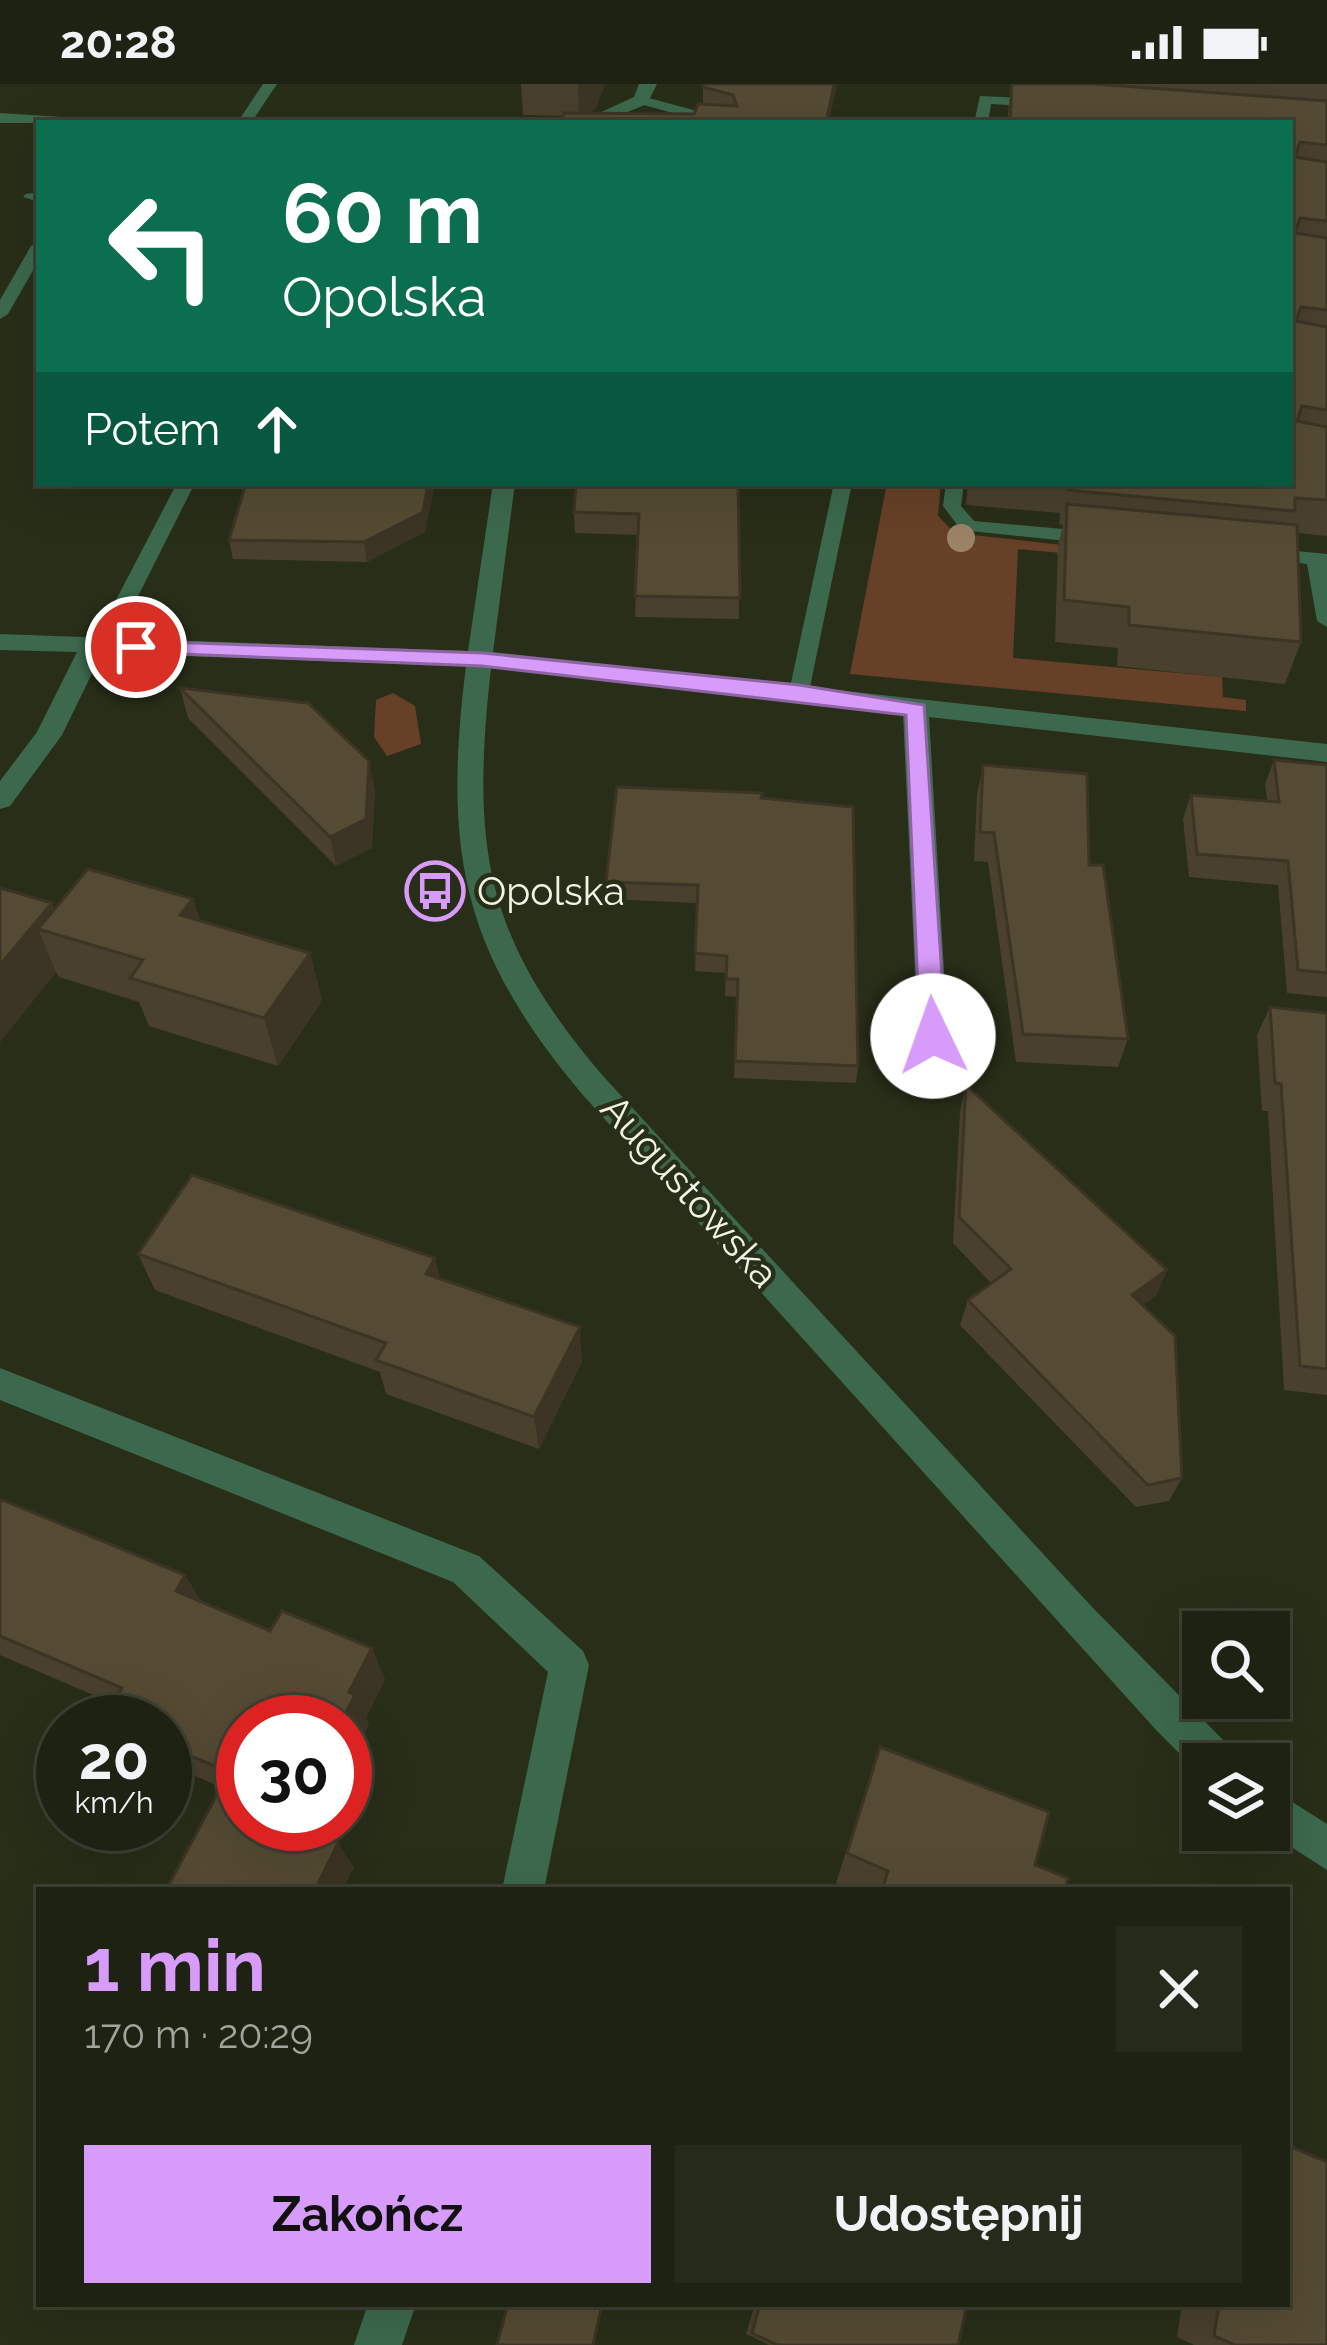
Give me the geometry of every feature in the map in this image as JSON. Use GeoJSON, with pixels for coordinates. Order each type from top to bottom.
{"type":"FeatureCollection","features":[{"type":"Feature","properties":{"kind":"street"},"geometry":{"type":"LineString","coordinates":[[592,120],[644,92]]}},
{"type":"Feature","properties":{"kind":"street"},"geometry":{"type":"LineString","coordinates":[[0,118],[36,120]]}},
{"type":"Feature","properties":{"kind":"street","name":"Augustowska"},"geometry":{"type":"LineString","coordinates":[[504,486],[472,760],[474,834],[484,909],[509,973],[584,1075],[1016,1547],[1119,1669],[1197,1743]]}},
{"type":"Feature","properties":{"kind":"street"},"geometry":{"type":"LineString","coordinates":[[0,642],[482,659],[1327,753]]}},
{"type":"Feature","properties":{"kind":"street"},"geometry":{"type":"LineString","coordinates":[[0,800],[49,735],[93,646]]}},
{"type":"Feature","properties":{"kind":"street"},"geometry":{"type":"LineString","coordinates":[[916,710],[933,1036]]}},
{"type":"Feature","properties":{"kind":"street"},"geometry":{"type":"LineString","coordinates":[[0,1384],[466,1569],[569,1665],[524,1887]]}},
{"type":"Feature","properties":{"kind":"street"},"geometry":{"type":"LineString","coordinates":[[1290,1823],[1327,1849]]}},
{"type":"Feature","properties":{"kind":"street"},"geometry":{"type":"LineString","coordinates":[[378,2345],[391,2307]]}},
{"type":"Feature","properties":{"kind":"lane"},"geometry":{"type":"LineString","coordinates":[[246,120],[270,84]]}},
{"type":"Feature","properties":{"kind":"lane"},"geometry":{"type":"LineString","coordinates":[[644,92],[718,120]]}},
{"type":"Feature","properties":{"kind":"lane"},"geometry":{"type":"LineString","coordinates":[[982,120],[985,99],[1053,104]]}},
{"type":"Feature","properties":{"kind":"lane"},"geometry":{"type":"LineString","coordinates":[[0,314],[36,252]]}},
{"type":"Feature","properties":{"kind":"lane"},"geometry":{"type":"LineString","coordinates":[[93,646],[113,626],[184,486]]}},
{"type":"Feature","properties":{"kind":"lane"},"geometry":{"type":"LineString","coordinates":[[799,692],[842,486]]}},
{"type":"Feature","properties":{"kind":"lane"},"geometry":{"type":"LineString","coordinates":[[955,486],[952,506],[968,526],[1108,539]]}},
{"type":"Feature","properties":{"kind":"lane"},"geometry":{"type":"LineString","coordinates":[[1247,553],[1322,560],[1327,621]]}},
{"type":"Feature","properties":{"kind":"shaded area"},"geometry":{"type":"Polygon","coordinates":[[[886,486],[941,486],[938,516],[955,533],[1062,545],[1061,553],[1018,549],[1013,658],[1222,677],[1223,697],[1246,700],[1246,711],[850,674],[886,486]]]}},
{"type":"Feature","properties":{"kind":"shaded area"},"geometry":{"type":"Polygon","coordinates":[[[393,693],[415,706],[421,744],[387,756],[374,737],[376,700],[393,693]]]}},
{"type":"Feature","properties":{"kind":"building"},"geometry":{"type":"Polygon","coordinates":[[[834,84],[827,120],[563,120],[564,113],[694,114],[698,104],[737,106],[733,95],[703,87],[834,84]]]}},
{"type":"Feature","properties":{"kind":"building"},"geometry":{"type":"Polygon","coordinates":[[[1012,84],[1095,84],[1327,101],[1327,145],[1300,142],[1295,157],[1327,162],[1327,221],[1300,218],[1295,233],[1327,238],[1327,310],[1301,307],[1296,321],[1327,327],[1327,410],[1302,406],[1297,421],[1327,427],[1327,500],[1295,498],[1295,511],[1067,490],[1067,486],[1293,486],[1293,120],[1010,120],[1012,84]]]}},
{"type":"Feature","properties":{"kind":"building"},"geometry":{"type":"Polygon","coordinates":[[[245,486],[427,486],[423,512],[364,542],[229,540],[245,486]]]}},
{"type":"Feature","properties":{"kind":"building"},"geometry":{"type":"Polygon","coordinates":[[[576,486],[738,486],[740,598],[635,596],[639,514],[574,512],[576,486]]]}},
{"type":"Feature","properties":{"kind":"building"},"geometry":{"type":"Polygon","coordinates":[[[1067,504],[1297,525],[1301,642],[1129,625],[1129,607],[1064,600],[1067,504]]]}},
{"type":"Feature","properties":{"kind":"building"},"geometry":{"type":"Polygon","coordinates":[[[180,688],[308,703],[369,761],[366,819],[330,837],[180,688]]]}},
{"type":"Feature","properties":{"kind":"building"},"geometry":{"type":"Polygon","coordinates":[[[1274,760],[1327,765],[1327,973],[1298,970],[1288,861],[1197,854],[1191,795],[1279,802],[1274,760]]]}},
{"type":"Feature","properties":{"kind":"building"},"geometry":{"type":"Polygon","coordinates":[[[983,765],[1087,774],[1089,865],[1103,865],[1128,1039],[1023,1034],[994,833],[980,832],[983,765]]]}},
{"type":"Feature","properties":{"kind":"building"},"geometry":{"type":"Polygon","coordinates":[[[617,787],[762,793],[761,798],[853,807],[858,1066],[735,1061],[738,979],[726,979],[727,956],[695,953],[698,885],[606,882],[617,787]]]}},
{"type":"Feature","properties":{"kind":"building"},"geometry":{"type":"Polygon","coordinates":[[[88,869],[193,899],[180,915],[310,953],[264,1018],[130,978],[143,960],[38,929],[88,869]]]}},
{"type":"Feature","properties":{"kind":"building"},"geometry":{"type":"Polygon","coordinates":[[[0,888],[52,903],[0,965],[0,888]]]}},
{"type":"Feature","properties":{"kind":"building"},"geometry":{"type":"Polygon","coordinates":[[[1270,1007],[1327,1013],[1327,1369],[1300,1366],[1281,1084],[1275,1083],[1270,1007]]]}},
{"type":"Feature","properties":{"kind":"building"},"geometry":{"type":"Polygon","coordinates":[[[966,1085],[1167,1270],[1132,1295],[1175,1336],[1182,1478],[1148,1485],[968,1300],[1011,1269],[959,1217],[966,1085]]]}},
{"type":"Feature","properties":{"kind":"building"},"geometry":{"type":"Polygon","coordinates":[[[192,1175],[435,1258],[426,1274],[580,1327],[534,1417],[376,1360],[386,1343],[138,1254],[192,1175]]]}},
{"type":"Feature","properties":{"kind":"building"},"geometry":{"type":"Polygon","coordinates":[[[0,1499],[185,1575],[176,1591],[270,1631],[282,1611],[372,1648],[349,1692],[355,1695],[216,1695],[216,1767],[192,1756],[192,1695],[118,1695],[122,1688],[0,1636],[0,1499]]]}},
{"type":"Feature","properties":{"kind":"building"},"geometry":{"type":"Polygon","coordinates":[[[880,1747],[1049,1812],[1035,1865],[1068,1878],[1066,1887],[883,1887],[888,1871],[847,1853],[880,1747]]]}},
{"type":"Feature","properties":{"kind":"building"},"geometry":{"type":"Polygon","coordinates":[[[216,1796],[216,1851],[334,1851],[316,1887],[168,1887],[187,1851],[192,1851],[192,1841],[216,1796]]]}},
{"type":"Feature","properties":{"kind":"building"},"geometry":{"type":"Polygon","coordinates":[[[1290,2146],[1327,2162],[1327,2345],[1235,2345],[1214,2336],[1219,2307],[1290,2307],[1290,2146]]]}},
{"type":"Feature","properties":{"kind":"building"},"geometry":{"type":"Polygon","coordinates":[[[507,2307],[601,2307],[593,2345],[497,2345],[507,2307]]]}},
{"type":"Feature","properties":{"kind":"building"},"geometry":{"type":"Polygon","coordinates":[[[759,2307],[966,2307],[958,2345],[778,2345],[752,2333],[759,2307]]]}},
{"type":"Feature","properties":{"kind":"place","name":"Opolska"},"geometry":{"type":"Point","coordinates":[435,891]}},
{"type":"Feature","properties":{"kind":"route"},"geometry":{"type":"LineString","coordinates":[[136,647],[482,659],[799,692],[916,710],[933,1036]]}}]}
